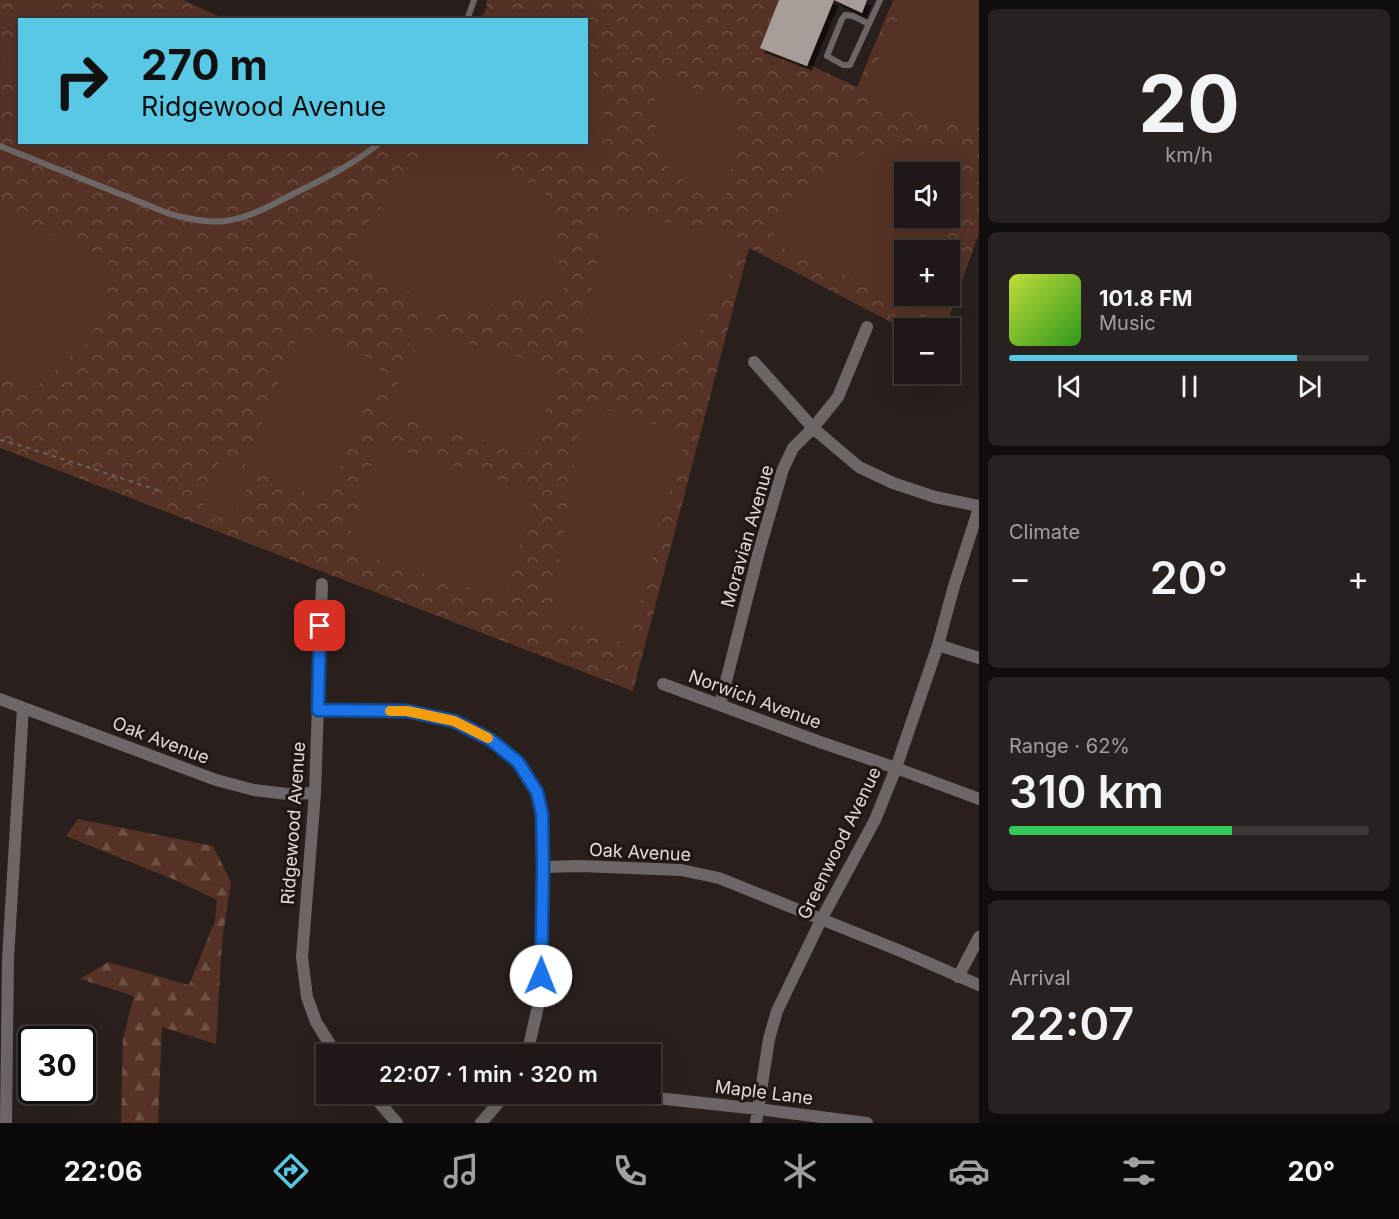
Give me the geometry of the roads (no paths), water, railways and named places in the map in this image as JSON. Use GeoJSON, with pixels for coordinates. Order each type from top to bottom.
{"type":"FeatureCollection","features":[{"type":"Feature","properties":{"kind":"street","name":"Moravian Avenue"},"geometry":{"type":"LineString","coordinates":[[720,705],[759,551],[783,469],[793,448],[838,397],[867,327]]}},
{"type":"Feature","properties":{"kind":"street"},"geometry":{"type":"LineString","coordinates":[[754,362],[813,428],[859,467],[893,483],[935,497],[979,507]]}},
{"type":"Feature","properties":{"kind":"street","name":"Greenwood Avenue"},"geometry":{"type":"LineString","coordinates":[[756,1123],[769,1039],[777,1011],[821,920],[874,820],[896,768],[938,645],[979,507]]}},
{"type":"Feature","properties":{"kind":"street","name":"Ridgewood Avenue"},"geometry":{"type":"LineString","coordinates":[[322,584],[315,793],[302,957],[306,997],[316,1022],[332,1044]]}},
{"type":"Feature","properties":{"kind":"street"},"geometry":{"type":"LineString","coordinates":[[938,645],[979,658]]}},
{"type":"Feature","properties":{"kind":"street","name":"Norwich Avenue"},"geometry":{"type":"LineString","coordinates":[[663,684],[979,799]]}},
{"type":"Feature","properties":{"kind":"street","name":"Oak Avenue"},"geometry":{"type":"LineString","coordinates":[[0,699],[216,780],[254,790],[287,794],[315,793]]}},
{"type":"Feature","properties":{"kind":"street"},"geometry":{"type":"LineString","coordinates":[[6,1123],[8,959],[23,708]]}},
{"type":"Feature","properties":{"kind":"street"},"geometry":{"type":"LineString","coordinates":[[318,710],[407,711],[454,721],[491,740],[518,762],[537,792],[542,814],[543,867],[540,998],[529,1044]]}},
{"type":"Feature","properties":{"kind":"street","name":"Oak Avenue"},"geometry":{"type":"LineString","coordinates":[[543,867],[580,866],[681,870],[719,878],[979,985]]}},
{"type":"Feature","properties":{"kind":"street"},"geometry":{"type":"LineString","coordinates":[[958,976],[979,937]]}},
{"type":"Feature","properties":{"kind":"street","name":"Maple Lane"},"geometry":{"type":"LineString","coordinates":[[661,1098],[867,1123]]}},
{"type":"Feature","properties":{"kind":"street"},"geometry":{"type":"LineString","coordinates":[[381,1104],[397,1123]]}},
{"type":"Feature","properties":{"kind":"street"},"geometry":{"type":"LineString","coordinates":[[481,1123],[497,1104]]}},
{"type":"Feature","properties":{"kind":"lane"},"geometry":{"type":"LineString","coordinates":[[467,18],[474,0]]}},
{"type":"Feature","properties":{"kind":"lane"},"geometry":{"type":"LineString","coordinates":[[869,24],[853,16],[845,15],[827,56],[843,65],[850,65],[869,24],[880,0]]}},
{"type":"Feature","properties":{"kind":"lane"},"geometry":{"type":"LineString","coordinates":[[2,147],[170,214],[217,222],[249,215],[272,205],[350,165],[378,144]]}}]}
